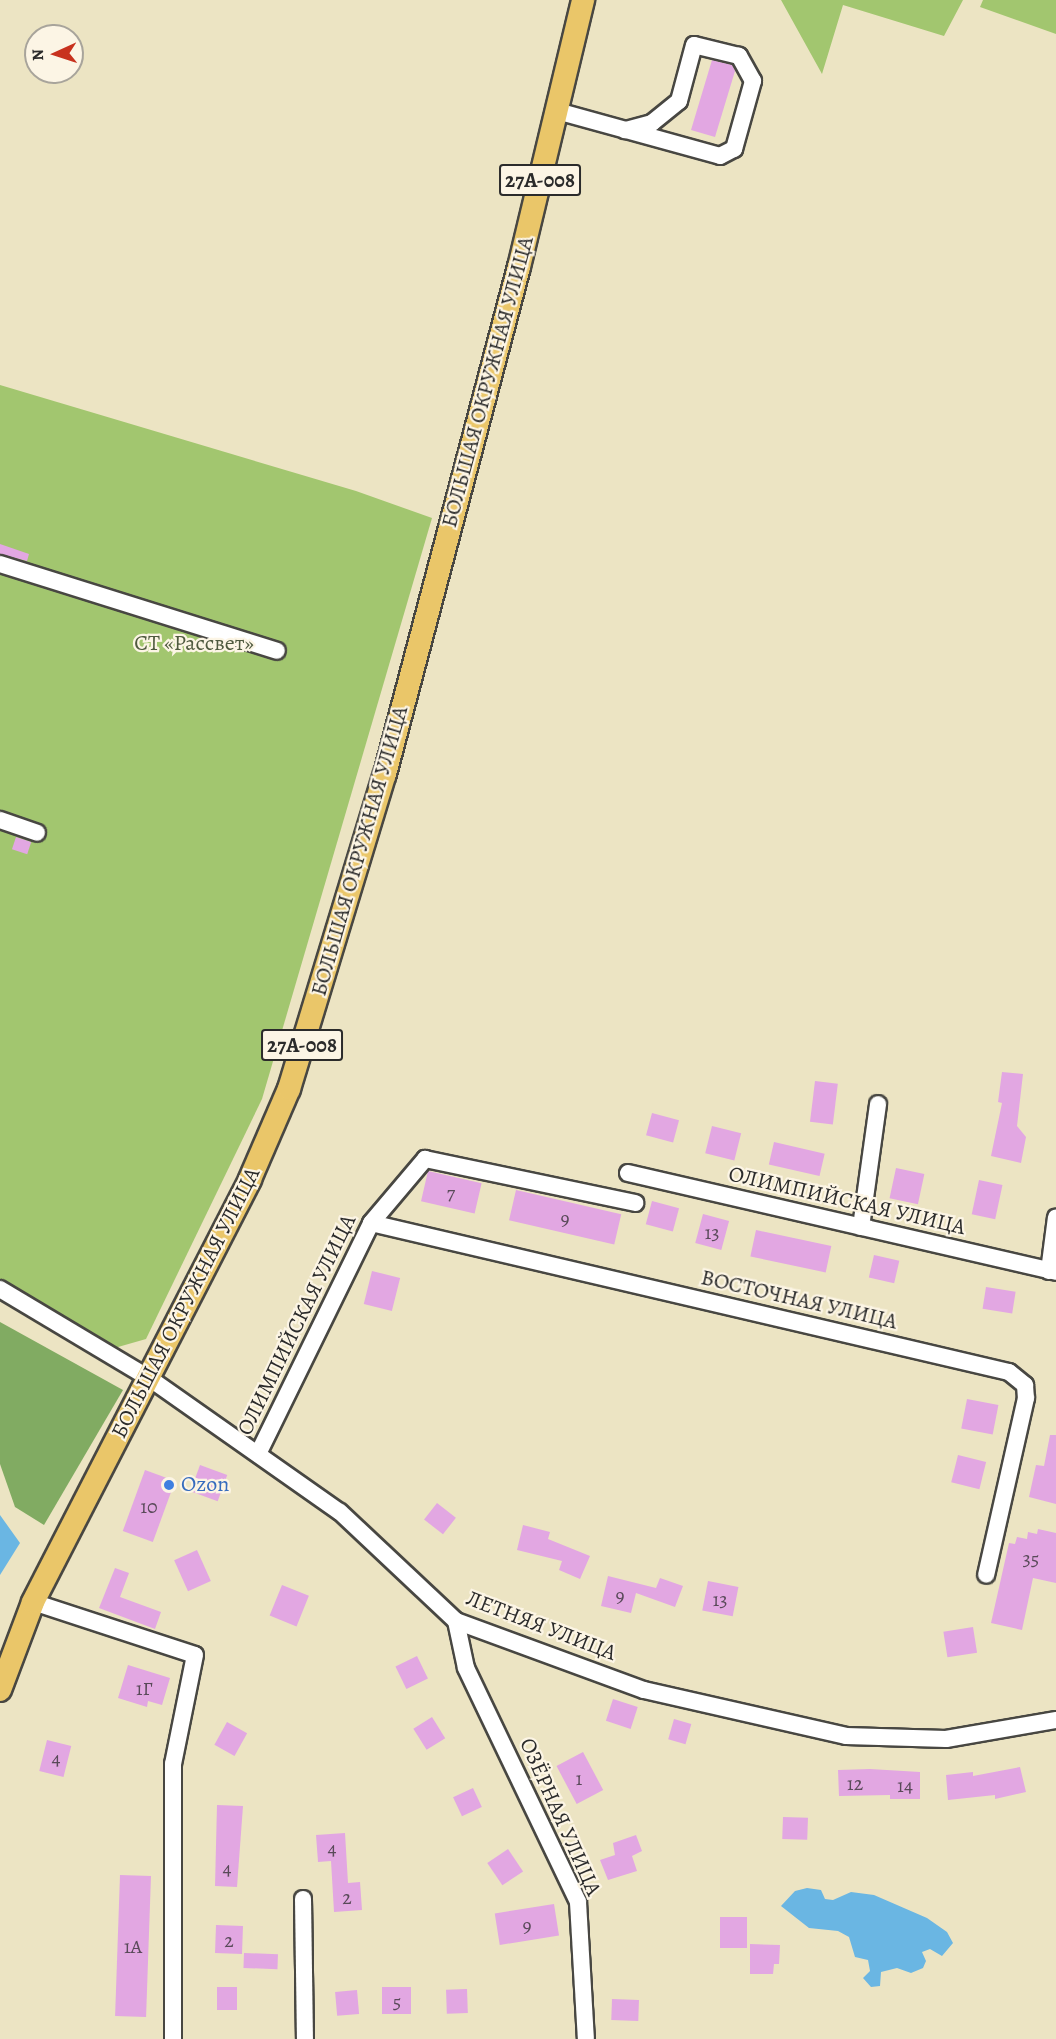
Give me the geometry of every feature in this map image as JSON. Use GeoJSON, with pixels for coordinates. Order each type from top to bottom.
{"type":"FeatureCollection","features":[{"type":"Feature","properties":{"kind":"main road","name":"БОЛЬШАЯ ОКРУЖНАЯ УЛИЦА"},"geometry":{"type":"LineString","coordinates":[[0,1690],[33,1602],[250,1179],[289,1089],[385,774],[557,111],[583,0]]}},
{"type":"Feature","properties":{"kind":"street"},"geometry":{"type":"LineString","coordinates":[[557,111],[625,130],[720,156],[734,149],[753,81],[739,56],[694,45],[679,101],[652,123],[625,130]]}},
{"type":"Feature","properties":{"kind":"street"},"geometry":{"type":"LineString","coordinates":[[0,564],[277,651]]}},
{"type":"Feature","properties":{"kind":"street"},"geometry":{"type":"LineString","coordinates":[[0,820],[37,833]]}},
{"type":"Feature","properties":{"kind":"street"},"geometry":{"type":"LineString","coordinates":[[861,1227],[878,1104]]}},
{"type":"Feature","properties":{"kind":"street","name":"ОЛИМПИЙСКАЯ УЛИЦА"},"geometry":{"type":"LineString","coordinates":[[258,1455],[370,1223],[425,1159],[635,1203]]}},
{"type":"Feature","properties":{"kind":"street","name":"ОЛИМПИЙСКАЯ УЛИЦА"},"geometry":{"type":"LineString","coordinates":[[628,1173],[1053,1271]]}},
{"type":"Feature","properties":{"kind":"street"},"geometry":{"type":"LineString","coordinates":[[1053,1271],[1056,1217]]}},
{"type":"Feature","properties":{"kind":"street","name":"ВОСТОЧНАЯ УЛИЦА"},"geometry":{"type":"LineString","coordinates":[[370,1223],[1009,1372],[1025,1385],[1026,1398],[986,1575]]}},
{"type":"Feature","properties":{"kind":"street","name":"ЛЕТНЯЯ УЛИЦА"},"geometry":{"type":"LineString","coordinates":[[0,1289],[149,1378],[340,1512],[456,1622],[644,1690],[846,1736],[946,1738],[1056,1720]]}},
{"type":"Feature","properties":{"kind":"street"},"geometry":{"type":"LineString","coordinates":[[33,1602],[189,1650],[195,1655],[195,1667],[173,1764],[173,2039]]}},
{"type":"Feature","properties":{"kind":"street","name":"ОЗЁРНАЯ УЛИЦА"},"geometry":{"type":"LineString","coordinates":[[456,1622],[466,1668],[578,1902],[586,2039]]}},
{"type":"Feature","properties":{"kind":"street"},"geometry":{"type":"LineString","coordinates":[[303,1899],[305,2039]]}},
{"type":"Feature","properties":{"kind":"green space"},"geometry":{"type":"Polygon","coordinates":[[[781,0],[963,0],[944,36],[843,5],[822,74],[781,0]]]}},
{"type":"Feature","properties":{"kind":"green space"},"geometry":{"type":"Polygon","coordinates":[[[983,0],[1056,0],[1056,34],[980,7],[983,0]]]}},
{"type":"Feature","properties":{"kind":"green space","name":"СТ «Рассвет»"},"geometry":{"type":"Polygon","coordinates":[[[0,385],[356,491],[432,518],[262,1099],[146,1339],[104,1351],[0,1291],[0,385]]]}},
{"type":"Feature","properties":{"kind":"green space"},"geometry":{"type":"Polygon","coordinates":[[[0,1322],[123,1390],[44,1525],[15,1507],[0,1464],[0,1322]]]}},
{"type":"Feature","properties":{"kind":"water"},"geometry":{"type":"Polygon","coordinates":[[[0,1515],[20,1543],[0,1575],[0,1515]]]}},
{"type":"Feature","properties":{"kind":"water"},"geometry":{"type":"Polygon","coordinates":[[[807,1888],[821,1890],[825,1899],[833,1900],[851,1892],[874,1895],[927,1918],[947,1932],[953,1943],[942,1956],[930,1949],[922,1952],[926,1961],[923,1968],[911,1973],[897,1968],[881,1972],[880,1986],[871,1987],[863,1978],[870,1971],[868,1960],[855,1957],[849,1937],[838,1931],[809,1928],[781,1906],[795,1891],[807,1888]]]}},
{"type":"Feature","properties":{"kind":"building"},"geometry":{"type":"Polygon","coordinates":[[[712,60],[732,65],[735,71],[715,137],[691,130],[712,60]]]}},
{"type":"Feature","properties":{"kind":"building"},"geometry":{"type":"Polygon","coordinates":[[[0,544],[29,554],[27,561],[0,554],[0,544]]]}},
{"type":"Feature","properties":{"kind":"building"},"geometry":{"type":"Polygon","coordinates":[[[16,837],[31,842],[27,854],[12,849],[16,837]]]}},
{"type":"Feature","properties":{"kind":"building"},"geometry":{"type":"Polygon","coordinates":[[[1002,1072],[1023,1074],[1017,1126],[1026,1137],[1021,1163],[991,1156],[1002,1103],[998,1102],[1002,1072]]]}},
{"type":"Feature","properties":{"kind":"building"},"geometry":{"type":"Polygon","coordinates":[[[815,1081],[838,1084],[833,1124],[810,1122],[815,1081]]]}},
{"type":"Feature","properties":{"kind":"building"},"geometry":{"type":"Polygon","coordinates":[[[652,1113],[679,1120],[673,1142],[646,1135],[652,1113]]]}},
{"type":"Feature","properties":{"kind":"building"},"geometry":{"type":"Polygon","coordinates":[[[712,1126],[741,1133],[734,1160],[705,1153],[712,1126]]]}},
{"type":"Feature","properties":{"kind":"building"},"geometry":{"type":"Polygon","coordinates":[[[774,1142],[825,1154],[819,1176],[769,1164],[774,1142]]]}},
{"type":"Feature","properties":{"kind":"building"},"geometry":{"type":"Polygon","coordinates":[[[896,1168],[924,1174],[918,1204],[890,1198],[896,1168]]]}},
{"type":"Feature","properties":{"kind":"building"},"geometry":{"type":"Polygon","coordinates":[[[428,1171],[482,1183],[475,1214],[421,1201],[428,1171]]]}},
{"type":"Feature","properties":{"kind":"building"},"geometry":{"type":"Polygon","coordinates":[[[979,1180],[1002,1185],[995,1219],[972,1214],[979,1180]]]}},
{"type":"Feature","properties":{"kind":"building"},"geometry":{"type":"Polygon","coordinates":[[[516,1190],[621,1214],[614,1245],[509,1220],[516,1190]]]}},
{"type":"Feature","properties":{"kind":"building"},"geometry":{"type":"Polygon","coordinates":[[[652,1201],[679,1208],[673,1231],[646,1224],[652,1201]]]}},
{"type":"Feature","properties":{"kind":"building"},"geometry":{"type":"Polygon","coordinates":[[[703,1214],[729,1221],[721,1250],[695,1243],[703,1214]]]}},
{"type":"Feature","properties":{"kind":"building"},"geometry":{"type":"Polygon","coordinates":[[[756,1230],[831,1246],[826,1272],[750,1256],[756,1230]]]}},
{"type":"Feature","properties":{"kind":"building"},"geometry":{"type":"Polygon","coordinates":[[[874,1255],[899,1261],[894,1283],[869,1277],[874,1255]]]}},
{"type":"Feature","properties":{"kind":"building"},"geometry":{"type":"Polygon","coordinates":[[[372,1271],[400,1278],[392,1311],[364,1304],[372,1271]]]}},
{"type":"Feature","properties":{"kind":"building"},"geometry":{"type":"Polygon","coordinates":[[[986,1287],[1016,1292],[1012,1313],[983,1309],[986,1287]]]}},
{"type":"Feature","properties":{"kind":"building"},"geometry":{"type":"Polygon","coordinates":[[[967,1399],[998,1405],[993,1435],[961,1428],[967,1399]]]}},
{"type":"Feature","properties":{"kind":"building"},"geometry":{"type":"Polygon","coordinates":[[[1050,1435],[1056,1435],[1056,1504],[1029,1497],[1036,1465],[1044,1466],[1050,1435]]]}},
{"type":"Feature","properties":{"kind":"building"},"geometry":{"type":"Polygon","coordinates":[[[958,1455],[986,1462],[979,1489],[951,1482],[958,1455]]]}},
{"type":"Feature","properties":{"kind":"building"},"geometry":{"type":"Polygon","coordinates":[[[200,1465],[227,1475],[218,1501],[190,1491],[200,1465]]]}},
{"type":"Feature","properties":{"kind":"building"},"geometry":{"type":"Polygon","coordinates":[[[145,1470],[175,1481],[153,1542],[123,1531],[145,1470]]]}},
{"type":"Feature","properties":{"kind":"building"},"geometry":{"type":"Polygon","coordinates":[[[437,1503],[456,1518],[443,1534],[424,1520],[437,1503]]]}},
{"type":"Feature","properties":{"kind":"building"},"geometry":{"type":"Polygon","coordinates":[[[523,1525],[550,1532],[548,1539],[590,1556],[580,1579],[559,1570],[562,1561],[517,1550],[523,1525]]]}},
{"type":"Feature","properties":{"kind":"building"},"geometry":{"type":"Polygon","coordinates":[[[1038,1529],[1056,1533],[1056,1583],[1033,1578],[1022,1630],[991,1623],[1009,1543],[1015,1544],[1017,1537],[1027,1539],[1028,1532],[1037,1534],[1038,1529]]]}},
{"type":"Feature","properties":{"kind":"building"},"geometry":{"type":"Polygon","coordinates":[[[197,1550],[211,1581],[188,1591],[174,1560],[197,1550]]]}},
{"type":"Feature","properties":{"kind":"building"},"geometry":{"type":"Polygon","coordinates":[[[115,1568],[129,1573],[120,1597],[161,1612],[155,1629],[99,1608],[115,1568]]]}},
{"type":"Feature","properties":{"kind":"building"},"geometry":{"type":"Polygon","coordinates":[[[608,1576],[656,1588],[660,1578],[683,1586],[675,1607],[636,1593],[631,1613],[601,1606],[608,1576]]]}},
{"type":"Feature","properties":{"kind":"building"},"geometry":{"type":"Polygon","coordinates":[[[708,1581],[738,1587],[733,1616],[702,1610],[708,1581]]]}},
{"type":"Feature","properties":{"kind":"building"},"geometry":{"type":"Polygon","coordinates":[[[282,1585],[309,1596],[297,1626],[270,1616],[282,1585]]]}},
{"type":"Feature","properties":{"kind":"building"},"geometry":{"type":"Polygon","coordinates":[[[973,1627],[977,1653],[947,1657],[943,1632],[973,1627]]]}},
{"type":"Feature","properties":{"kind":"building"},"geometry":{"type":"Polygon","coordinates":[[[417,1656],[428,1678],[406,1689],[395,1667],[417,1656]]]}},
{"type":"Feature","properties":{"kind":"building"},"geometry":{"type":"Polygon","coordinates":[[[128,1665],[170,1678],[162,1705],[148,1701],[147,1707],[118,1698],[128,1665]]]}},
{"type":"Feature","properties":{"kind":"building"},"geometry":{"type":"Polygon","coordinates":[[[613,1699],[638,1707],[631,1729],[606,1721],[613,1699]]]}},
{"type":"Feature","properties":{"kind":"building"},"geometry":{"type":"Polygon","coordinates":[[[432,1717],[445,1738],[427,1750],[413,1729],[432,1717]]]}},
{"type":"Feature","properties":{"kind":"building"},"geometry":{"type":"Polygon","coordinates":[[[674,1719],[691,1724],[686,1744],[668,1739],[674,1719]]]}},
{"type":"Feature","properties":{"kind":"building"},"geometry":{"type":"Polygon","coordinates":[[[227,1722],[247,1733],[235,1756],[214,1745],[227,1722]]]}},
{"type":"Feature","properties":{"kind":"building"},"geometry":{"type":"Polygon","coordinates":[[[47,1740],[71,1746],[64,1777],[39,1771],[47,1740]]]}},
{"type":"Feature","properties":{"kind":"building"},"geometry":{"type":"Polygon","coordinates":[[[583,1752],[603,1790],[577,1804],[557,1766],[583,1752]]]}},
{"type":"Feature","properties":{"kind":"building"},"geometry":{"type":"Polygon","coordinates":[[[1020,1767],[1026,1792],[995,1799],[995,1795],[948,1800],[946,1775],[973,1772],[973,1776],[1020,1767]]]}},
{"type":"Feature","properties":{"kind":"building"},"geometry":{"type":"Polygon","coordinates":[[[838,1770],[920,1772],[920,1799],[890,1799],[890,1795],[839,1796],[838,1770]]]}},
{"type":"Feature","properties":{"kind":"building"},"geometry":{"type":"Polygon","coordinates":[[[473,1788],[482,1807],[462,1816],[453,1797],[473,1788]]]}},
{"type":"Feature","properties":{"kind":"building"},"geometry":{"type":"Polygon","coordinates":[[[217,1805],[243,1806],[237,1887],[215,1886],[217,1805]]]}},
{"type":"Feature","properties":{"kind":"building"},"geometry":{"type":"Polygon","coordinates":[[[783,1817],[808,1818],[807,1840],[782,1839],[783,1817]]]}},
{"type":"Feature","properties":{"kind":"building"},"geometry":{"type":"Polygon","coordinates":[[[345,1833],[348,1883],[360,1882],[362,1910],[334,1912],[331,1861],[318,1862],[316,1835],[345,1833]]]}},
{"type":"Feature","properties":{"kind":"building"},"geometry":{"type":"Polygon","coordinates":[[[636,1835],[642,1851],[632,1856],[637,1871],[608,1880],[600,1860],[615,1855],[613,1843],[636,1835]]]}},
{"type":"Feature","properties":{"kind":"building"},"geometry":{"type":"Polygon","coordinates":[[[508,1849],[523,1871],[502,1885],[487,1863],[508,1849]]]}},
{"type":"Feature","properties":{"kind":"building"},"geometry":{"type":"Polygon","coordinates":[[[120,1875],[151,1876],[146,2017],[115,2016],[120,1875]]]}},
{"type":"Feature","properties":{"kind":"building"},"geometry":{"type":"Polygon","coordinates":[[[554,1904],[559,1936],[500,1945],[495,1913],[554,1904]]]}},
{"type":"Feature","properties":{"kind":"building"},"geometry":{"type":"Polygon","coordinates":[[[720,1917],[747,1917],[747,1948],[720,1948],[720,1917]]]}},
{"type":"Feature","properties":{"kind":"building"},"geometry":{"type":"Polygon","coordinates":[[[216,1925],[243,1926],[242,1954],[215,1953],[216,1925]]]}},
{"type":"Feature","properties":{"kind":"building"},"geometry":{"type":"Polygon","coordinates":[[[750,1944],[780,1945],[779,1964],[774,1964],[773,1974],[750,1974],[750,1944]]]}},
{"type":"Feature","properties":{"kind":"building"},"geometry":{"type":"Polygon","coordinates":[[[244,1953],[278,1954],[277,1969],[243,1968],[244,1953]]]}},
{"type":"Feature","properties":{"kind":"building"},"geometry":{"type":"Polygon","coordinates":[[[217,1987],[237,1987],[237,2010],[217,2010],[217,1987]]]}},
{"type":"Feature","properties":{"kind":"building"},"geometry":{"type":"Polygon","coordinates":[[[382,1987],[411,1987],[411,2014],[382,2014],[382,1987]]]}},
{"type":"Feature","properties":{"kind":"building"},"geometry":{"type":"Polygon","coordinates":[[[467,1989],[468,2013],[447,2014],[446,1990],[467,1989]]]}},
{"type":"Feature","properties":{"kind":"building"},"geometry":{"type":"Polygon","coordinates":[[[357,1990],[359,2014],[337,2016],[335,1992],[357,1990]]]}},
{"type":"Feature","properties":{"kind":"building"},"geometry":{"type":"Polygon","coordinates":[[[612,1999],[639,2000],[638,2021],[611,2020],[612,1999]]]}},
{"type":"Feature","properties":{"kind":"place","name":"Ozon"},"geometry":{"type":"Point","coordinates":[169,1485]}}]}
